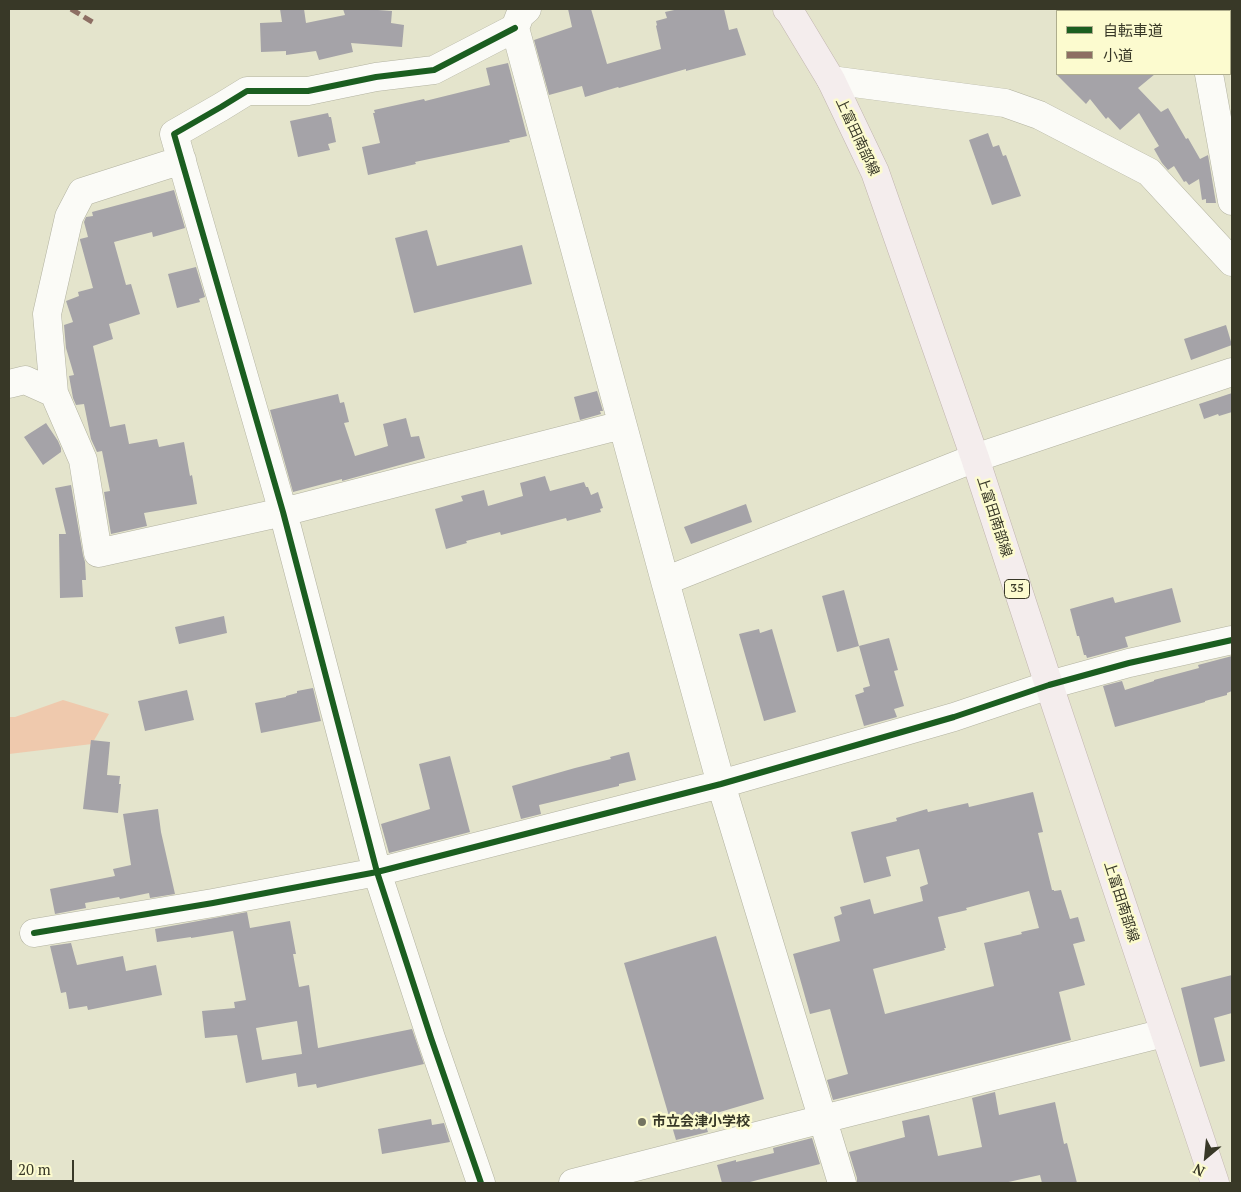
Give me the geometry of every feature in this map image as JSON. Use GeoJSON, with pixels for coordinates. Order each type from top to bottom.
{"type":"FeatureCollection","features":[{"type":"Feature","properties":{"kind":"main road","name":"上富田南部線"},"geometry":{"type":"LineString","coordinates":[[787,9],[830,80],[875,172],[975,458],[1215,1183]]}},
{"type":"Feature","properties":{"kind":"street"},"geometry":{"type":"LineString","coordinates":[[481,1183],[377,872],[283,512],[174,134],[247,91],[308,91],[376,76],[434,70],[521,19],[547,142],[664,581],[721,784],[842,1183]]}},
{"type":"Feature","properties":{"kind":"street"},"geometry":{"type":"LineString","coordinates":[[1208,75],[1232,201]]}},
{"type":"Feature","properties":{"kind":"street"},"geometry":{"type":"LineString","coordinates":[[830,80],[1005,103],[1039,115],[1149,172],[1232,260]]}},
{"type":"Feature","properties":{"kind":"street"},"geometry":{"type":"LineString","coordinates":[[182,160],[82,192],[69,216],[47,314],[54,393],[83,460],[98,553],[283,512],[622,425]]}},
{"type":"Feature","properties":{"kind":"street"},"geometry":{"type":"LineString","coordinates":[[664,581],[975,458],[1232,372]]}},
{"type":"Feature","properties":{"kind":"street"},"geometry":{"type":"LineString","coordinates":[[9,384],[25,380],[54,393]]}},
{"type":"Feature","properties":{"kind":"street"},"geometry":{"type":"LineString","coordinates":[[34,933],[213,903],[377,872],[721,784],[1129,663],[1232,640]]}},
{"type":"Feature","properties":{"kind":"street"},"geometry":{"type":"LineString","coordinates":[[573,1183],[1164,1033]]}},
{"type":"Feature","properties":{"kind":"shaded area"},"geometry":{"type":"Polygon","coordinates":[[[63,700],[109,714],[92,744],[9,754],[9,717],[15,717],[63,700]]]}},
{"type":"Feature","properties":{"kind":"building"},"geometry":{"type":"Polygon","coordinates":[[[280,9],[304,9],[306,23],[345,15],[343,9],[392,11],[391,23],[404,25],[402,47],[351,43],[353,52],[319,60],[316,51],[286,55],[286,51],[261,52],[260,23],[282,22],[280,9]]]}},
{"type":"Feature","properties":{"kind":"building"},"geometry":{"type":"Polygon","coordinates":[[[568,9],[591,9],[607,64],[661,49],[656,21],[667,18],[665,12],[679,9],[724,9],[729,30],[737,28],[746,55],[686,71],[686,69],[585,97],[582,86],[549,95],[534,40],[572,27],[568,9]]]}},
{"type":"Feature","properties":{"kind":"building"},"geometry":{"type":"Polygon","coordinates":[[[508,63],[527,136],[509,140],[510,142],[415,162],[416,164],[368,175],[362,147],[380,143],[373,113],[375,113],[374,110],[424,99],[425,101],[490,85],[486,68],[508,63]]]}},
{"type":"Feature","properties":{"kind":"building"},"geometry":{"type":"Polygon","coordinates":[[[1057,75],[1154,75],[1138,88],[1161,112],[1168,108],[1200,159],[1208,155],[1216,203],[1206,203],[1206,199],[1202,200],[1199,179],[1189,185],[1186,181],[1184,182],[1174,166],[1168,170],[1162,163],[1154,149],[1159,146],[1139,113],[1120,130],[1108,117],[1106,119],[1090,99],[1086,104],[1057,75]]]}},
{"type":"Feature","properties":{"kind":"building"},"geometry":{"type":"Polygon","coordinates":[[[328,113],[329,117],[331,117],[336,142],[328,144],[330,150],[298,157],[290,121],[328,113]]]}},
{"type":"Feature","properties":{"kind":"building"},"geometry":{"type":"Polygon","coordinates":[[[988,133],[993,147],[999,145],[1003,156],[1006,155],[1021,196],[992,205],[969,140],[988,133]]]}},
{"type":"Feature","properties":{"kind":"building"},"geometry":{"type":"Polygon","coordinates":[[[174,190],[185,228],[153,237],[152,232],[114,242],[126,285],[131,284],[140,314],[109,324],[113,339],[93,346],[110,427],[125,424],[129,444],[157,439],[159,447],[184,442],[197,504],[144,513],[147,526],[111,534],[104,492],[110,491],[102,451],[97,452],[91,439],[84,404],[76,405],[73,398],[69,376],[74,375],[66,348],[64,325],[73,322],[66,301],[79,296],[78,292],[93,288],[80,240],[88,237],[84,222],[86,217],[93,216],[92,212],[174,190]]]}},
{"type":"Feature","properties":{"kind":"building"},"geometry":{"type":"Polygon","coordinates":[[[427,230],[437,266],[522,245],[532,284],[414,313],[395,238],[427,230]]]}},
{"type":"Feature","properties":{"kind":"building"},"geometry":{"type":"Polygon","coordinates":[[[196,267],[205,297],[199,299],[200,302],[177,308],[168,274],[196,267]]]}},
{"type":"Feature","properties":{"kind":"building"},"geometry":{"type":"Polygon","coordinates":[[[1226,325],[1232,345],[1191,360],[1184,339],[1226,325]]]}},
{"type":"Feature","properties":{"kind":"building"},"geometry":{"type":"Polygon","coordinates":[[[597,391],[603,411],[600,411],[601,414],[580,420],[574,397],[597,391]]]}},
{"type":"Feature","properties":{"kind":"building"},"geometry":{"type":"Polygon","coordinates":[[[1232,393],[1232,412],[1204,419],[1199,404],[1232,393]]]}},
{"type":"Feature","properties":{"kind":"building"},"geometry":{"type":"Polygon","coordinates":[[[338,394],[340,403],[344,402],[349,422],[344,423],[355,456],[388,446],[383,424],[406,418],[411,437],[419,436],[425,458],[342,481],[342,479],[293,492],[270,410],[338,394]]]}},
{"type":"Feature","properties":{"kind":"building"},"geometry":{"type":"Polygon","coordinates":[[[46,423],[58,441],[61,452],[43,465],[24,437],[46,423]]]}},
{"type":"Feature","properties":{"kind":"building"},"geometry":{"type":"Polygon","coordinates":[[[545,476],[550,491],[584,482],[591,495],[598,492],[603,508],[600,509],[601,512],[567,521],[566,518],[501,535],[500,532],[466,541],[467,543],[446,549],[435,509],[463,501],[461,496],[484,490],[488,506],[523,496],[520,483],[545,476]]]}},
{"type":"Feature","properties":{"kind":"building"},"geometry":{"type":"Polygon","coordinates":[[[71,485],[85,562],[86,580],[82,580],[83,597],[60,598],[59,534],[66,534],[55,488],[71,485]]]}},
{"type":"Feature","properties":{"kind":"building"},"geometry":{"type":"Polygon","coordinates":[[[746,504],[752,522],[691,544],[684,527],[746,504]]]}},
{"type":"Feature","properties":{"kind":"building"},"geometry":{"type":"Polygon","coordinates":[[[1172,588],[1181,622],[1125,637],[1128,647],[1087,658],[1084,655],[1070,609],[1113,597],[1115,603],[1172,588]]]}},
{"type":"Feature","properties":{"kind":"building"},"geometry":{"type":"Polygon","coordinates":[[[844,590],[859,646],[837,652],[822,596],[844,590]]]}},
{"type":"Feature","properties":{"kind":"building"},"geometry":{"type":"Polygon","coordinates":[[[224,616],[227,633],[179,644],[175,627],[224,616]]]}},
{"type":"Feature","properties":{"kind":"building"},"geometry":{"type":"Polygon","coordinates":[[[759,629],[760,633],[772,629],[796,712],[764,721],[739,634],[759,629]]]}},
{"type":"Feature","properties":{"kind":"building"},"geometry":{"type":"Polygon","coordinates":[[[889,638],[898,670],[894,671],[904,706],[894,709],[897,717],[864,726],[855,695],[864,692],[863,688],[870,686],[859,646],[889,638]]]}},
{"type":"Feature","properties":{"kind":"building"},"geometry":{"type":"Polygon","coordinates":[[[1232,656],[1232,691],[1227,693],[1227,695],[1115,727],[1103,686],[1122,681],[1125,690],[1199,668],[1198,665],[1232,656]]]}},
{"type":"Feature","properties":{"kind":"building"},"geometry":{"type":"Polygon","coordinates":[[[313,688],[321,721],[261,733],[255,703],[286,697],[297,693],[297,691],[313,688]]]}},
{"type":"Feature","properties":{"kind":"building"},"geometry":{"type":"Polygon","coordinates":[[[187,690],[194,720],[145,731],[138,701],[187,690]]]}},
{"type":"Feature","properties":{"kind":"building"},"geometry":{"type":"Polygon","coordinates":[[[91,740],[110,742],[107,775],[120,776],[118,813],[83,809],[91,740]]]}},
{"type":"Feature","properties":{"kind":"building"},"geometry":{"type":"Polygon","coordinates":[[[629,752],[636,780],[619,784],[619,786],[539,805],[541,814],[521,819],[512,786],[611,759],[610,757],[629,752]]]}},
{"type":"Feature","properties":{"kind":"building"},"geometry":{"type":"Polygon","coordinates":[[[450,756],[470,832],[389,853],[381,824],[430,809],[419,764],[450,756]]]}},
{"type":"Feature","properties":{"kind":"building"},"geometry":{"type":"Polygon","coordinates":[[[1033,792],[1043,832],[1038,833],[1052,890],[1061,890],[1070,919],[1078,917],[1085,941],[1073,944],[1085,985],[1059,992],[1071,1040],[833,1100],[827,1080],[848,1074],[830,1009],[810,1014],[793,954],[840,941],[834,917],[842,914],[840,907],[870,899],[874,914],[923,901],[920,887],[928,884],[919,849],[886,857],[891,876],[864,883],[851,832],[897,821],[896,818],[927,809],[928,812],[968,803],[969,807],[1033,792]],[[1029,891],[938,917],[945,950],[873,969],[885,1014],[994,986],[984,943],[1039,928],[1029,891]]]}},
{"type":"Feature","properties":{"kind":"building"},"geometry":{"type":"Polygon","coordinates":[[[158,809],[161,832],[175,894],[150,898],[149,893],[120,899],[119,897],[85,903],[86,908],[55,914],[50,889],[115,876],[113,869],[131,865],[123,814],[158,809]]]}},
{"type":"Feature","properties":{"kind":"building"},"geometry":{"type":"Polygon","coordinates":[[[247,912],[250,928],[290,921],[299,987],[309,985],[318,1048],[412,1029],[424,1064],[317,1088],[316,1084],[298,1087],[296,1073],[246,1083],[237,1035],[205,1038],[202,1011],[235,1008],[234,1002],[246,1000],[233,931],[157,942],[155,929],[247,912]],[[297,1021],[256,1028],[262,1060],[302,1054],[297,1021]]]}},
{"type":"Feature","properties":{"kind":"building"},"geometry":{"type":"Polygon","coordinates":[[[716,936],[764,1099],[703,1117],[708,1132],[676,1140],[624,963],[716,936]]]}},
{"type":"Feature","properties":{"kind":"building"},"geometry":{"type":"Polygon","coordinates":[[[71,943],[77,965],[123,956],[126,971],[156,965],[162,995],[88,1010],[87,1006],[69,1009],[66,992],[61,993],[50,946],[71,943]]]}},
{"type":"Feature","properties":{"kind":"building"},"geometry":{"type":"Polygon","coordinates":[[[1232,975],[1232,1013],[1214,1018],[1225,1061],[1200,1067],[1181,988],[1232,975]]]}},
{"type":"Feature","properties":{"kind":"building"},"geometry":{"type":"Polygon","coordinates":[[[995,1092],[999,1115],[1055,1102],[1064,1144],[1067,1143],[1077,1183],[1042,1183],[1040,1175],[1004,1183],[857,1183],[849,1152],[905,1137],[902,1121],[929,1115],[938,1156],[982,1147],[972,1098],[995,1092]]]}},
{"type":"Feature","properties":{"kind":"building"},"geometry":{"type":"Polygon","coordinates":[[[431,1119],[432,1125],[444,1123],[450,1142],[382,1154],[378,1129],[431,1119]]]}},
{"type":"Feature","properties":{"kind":"building"},"geometry":{"type":"Polygon","coordinates":[[[812,1138],[820,1164],[746,1183],[722,1183],[717,1165],[774,1153],[773,1148],[812,1138]]]}},
{"type":"Feature","properties":{"kind":"marked path"},"geometry":{"type":"LineString","coordinates":[[71,9],[94,23]]}},
{"type":"Feature","properties":{"kind":"cycle path"},"geometry":{"type":"LineString","coordinates":[[481,1183],[377,872],[283,512],[174,134],[247,91],[308,91],[376,77],[434,70],[515,28]]}},
{"type":"Feature","properties":{"kind":"cycle path"},"geometry":{"type":"LineString","coordinates":[[34,933],[213,903],[377,872],[721,784],[954,717],[1049,685],[1129,663],[1232,640]]}},
{"type":"Feature","properties":{"kind":"place","name":"市立会津小学校"},"geometry":{"type":"Point","coordinates":[642,1122]}}]}
